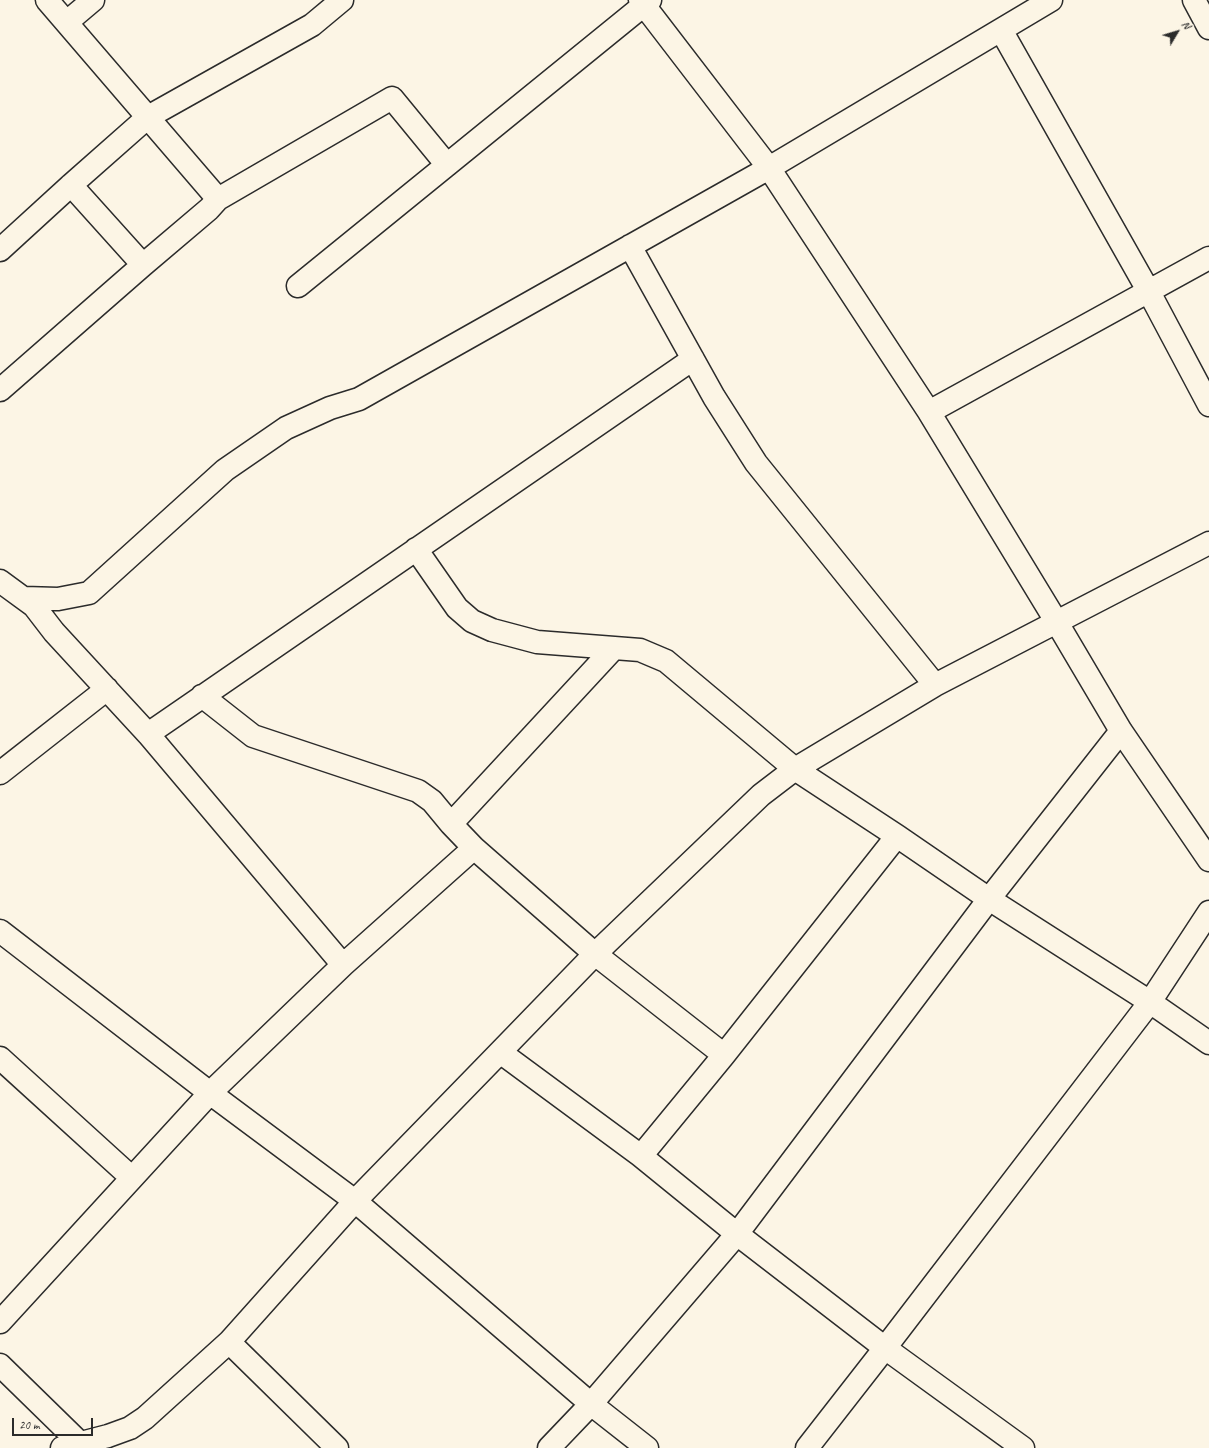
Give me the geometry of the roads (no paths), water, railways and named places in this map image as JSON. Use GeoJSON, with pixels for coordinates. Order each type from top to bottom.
{"type":"FeatureCollection","features":[{"type":"Feature","properties":{"kind":"street"},"geometry":{"type":"LineString","coordinates":[[47,0],[218,199]]}},
{"type":"Feature","properties":{"kind":"street"},"geometry":{"type":"LineString","coordinates":[[67,22],[93,0]]}},
{"type":"Feature","properties":{"kind":"street"},"geometry":{"type":"LineString","coordinates":[[0,250],[71,185],[148,118],[312,26],[342,0]]}},
{"type":"Feature","properties":{"kind":"street"},"geometry":{"type":"LineString","coordinates":[[24,598],[58,600],[89,593],[225,470],[286,428],[330,408],[359,400],[769,168],[1051,0]]}},
{"type":"Feature","properties":{"kind":"street"},"geometry":{"type":"LineString","coordinates":[[1194,0],[1209,28]]}},
{"type":"Feature","properties":{"kind":"street"},"geometry":{"type":"LineString","coordinates":[[298,286],[645,2],[769,168],[929,412],[1121,731],[1209,860]]}},
{"type":"Feature","properties":{"kind":"street"},"geometry":{"type":"LineString","coordinates":[[1001,30],[1148,292],[1209,405]]}},
{"type":"Feature","properties":{"kind":"street"},"geometry":{"type":"LineString","coordinates":[[0,390],[209,209],[218,199],[392,98],[447,165]]}},
{"type":"Feature","properties":{"kind":"street"},"geometry":{"type":"LineString","coordinates":[[71,185],[143,265]]}},
{"type":"Feature","properties":{"kind":"street"},"geometry":{"type":"LineString","coordinates":[[630,246],[714,397],[756,463],[935,685]]}},
{"type":"Feature","properties":{"kind":"street"},"geometry":{"type":"LineString","coordinates":[[929,412],[1209,258]]}},
{"type":"Feature","properties":{"kind":"street"},"geometry":{"type":"LineString","coordinates":[[148,734],[693,359]]}},
{"type":"Feature","properties":{"kind":"street"},"geometry":{"type":"LineString","coordinates":[[0,1365],[75,1446],[130,1428],[145,1418],[229,1342],[355,1201],[596,954],[761,795],[795,769],[935,685],[1209,543]]}},
{"type":"Feature","properties":{"kind":"street"},"geometry":{"type":"LineString","coordinates":[[416,549],[457,608],[472,621],[492,630],[537,642],[640,650],[666,661],[795,769],[989,899],[1150,1002],[1209,1043]]}},
{"type":"Feature","properties":{"kind":"street"},"geometry":{"type":"LineString","coordinates":[[0,581],[34,606],[54,632],[148,734],[343,965]]}},
{"type":"Feature","properties":{"kind":"street"},"geometry":{"type":"LineString","coordinates":[[451,824],[614,648]]}},
{"type":"Feature","properties":{"kind":"street"},"geometry":{"type":"LineString","coordinates":[[0,773],[107,689]]}},
{"type":"Feature","properties":{"kind":"street"},"geometry":{"type":"LineString","coordinates":[[202,696],[253,736],[418,791],[432,801],[474,848],[596,954],[724,1055]]}},
{"type":"Feature","properties":{"kind":"street"},"geometry":{"type":"LineString","coordinates":[[549,1448],[591,1404],[737,1234],[989,899],[1121,731]]}},
{"type":"Feature","properties":{"kind":"street"},"geometry":{"type":"LineString","coordinates":[[641,1156],[724,1055],[897,836]]}},
{"type":"Feature","properties":{"kind":"street"},"geometry":{"type":"LineString","coordinates":[[0,1322],[210,1093],[343,965],[474,848]]}},
{"type":"Feature","properties":{"kind":"street"},"geometry":{"type":"LineString","coordinates":[[807,1448],[1150,1002],[1209,912]]}},
{"type":"Feature","properties":{"kind":"street"},"geometry":{"type":"LineString","coordinates":[[0,931],[210,1093],[355,1201],[591,1404],[647,1448]]}},
{"type":"Feature","properties":{"kind":"street"},"geometry":{"type":"LineString","coordinates":[[500,1052],[641,1156],[737,1234],[885,1348],[1023,1448]]}},
{"type":"Feature","properties":{"kind":"street"},"geometry":{"type":"LineString","coordinates":[[0,1058],[132,1178]]}},
{"type":"Feature","properties":{"kind":"street"},"geometry":{"type":"LineString","coordinates":[[229,1342],[337,1448]]}}]}
